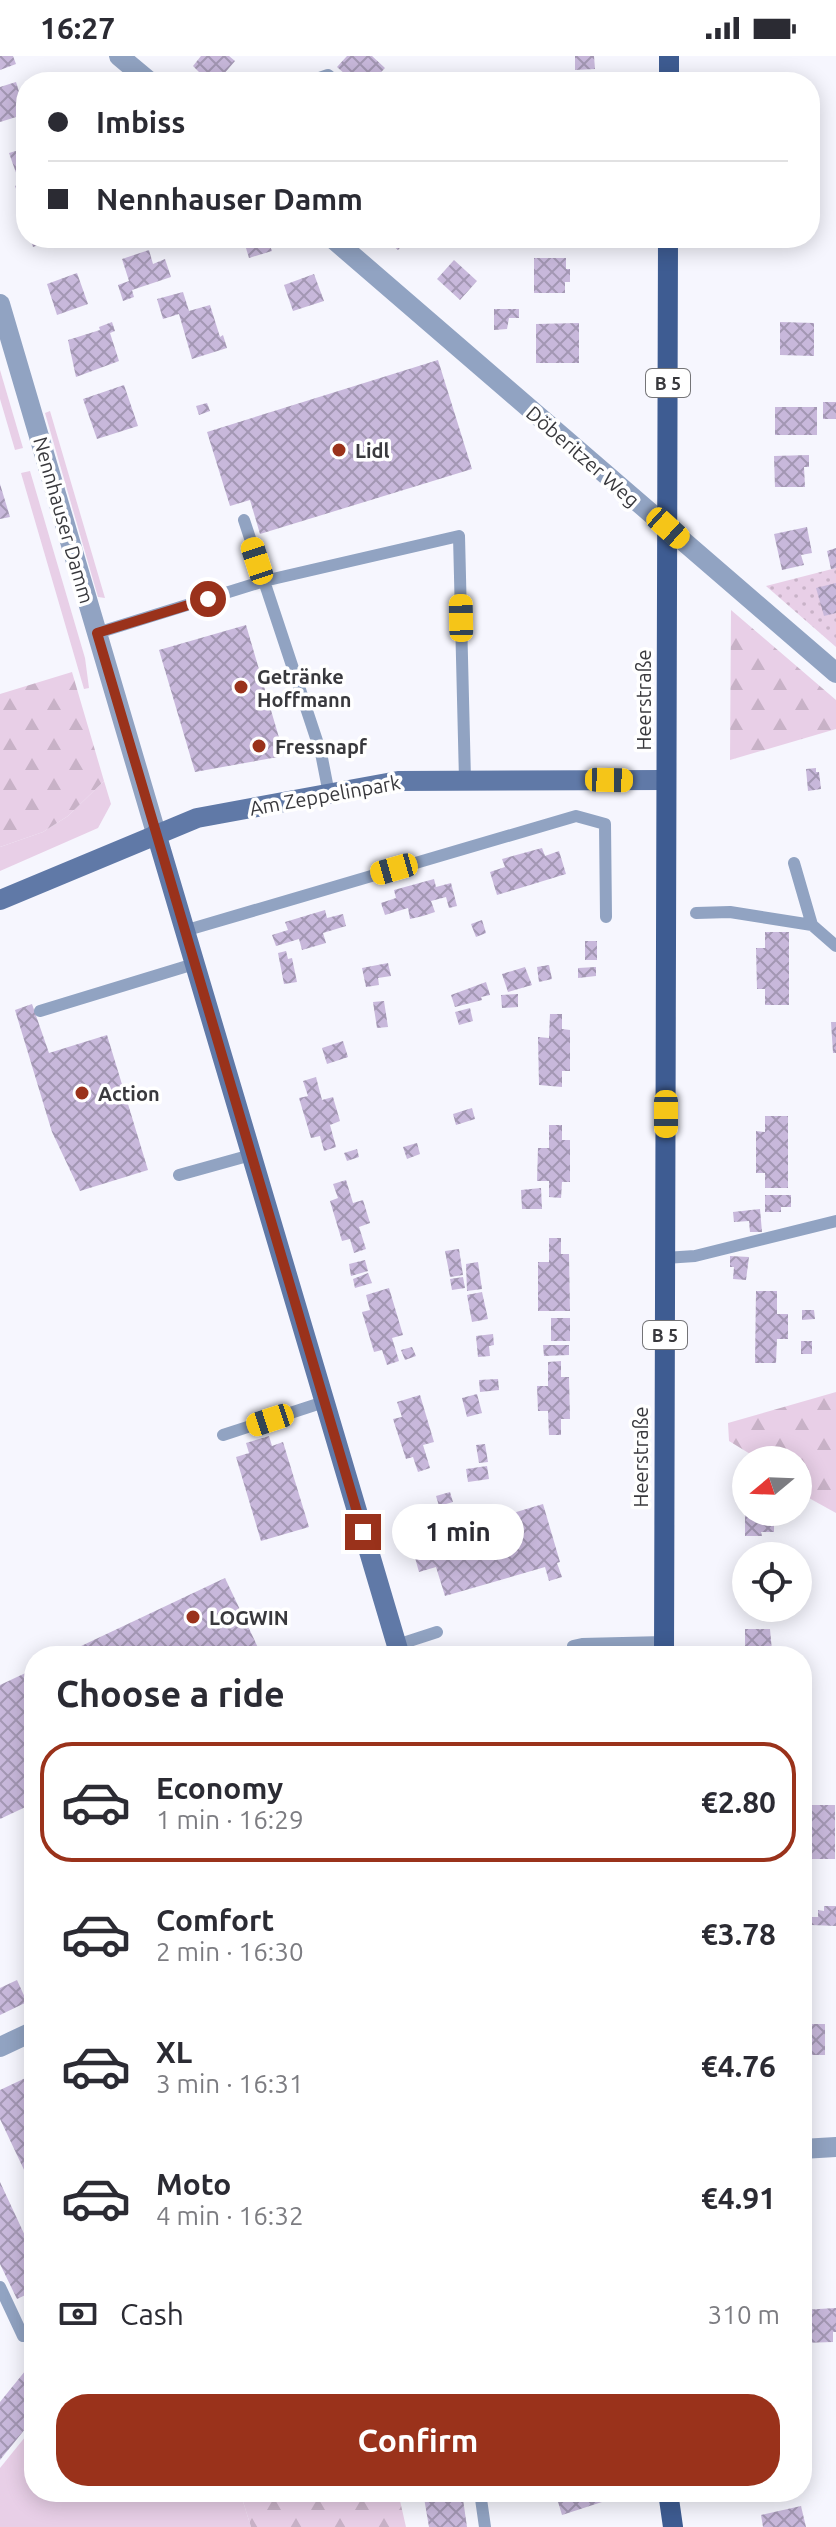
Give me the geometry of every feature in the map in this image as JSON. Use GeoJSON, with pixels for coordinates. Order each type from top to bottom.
{"type":"FeatureCollection","features":[{"type":"Feature","properties":{"kind":"main road","name":"Heerstraße"},"geometry":{"type":"LineString","coordinates":[[664,1646],[668,248]]}},
{"type":"Feature","properties":{"kind":"main road","name":"Am Zeppelinpark"},"geometry":{"type":"LineString","coordinates":[[0,900],[197,818],[398,781],[666,780]]}},
{"type":"Feature","properties":{"kind":"main road","name":"Nennhauser Damm"},"geometry":{"type":"LineString","coordinates":[[156,833],[397,1646]]}},
{"type":"Feature","properties":{"kind":"main road"},"geometry":{"type":"LineString","coordinates":[[669,2502],[673,2527]]}},
{"type":"Feature","properties":{"kind":"street"},"geometry":{"type":"LineString","coordinates":[[119,56],[138,72]]}},
{"type":"Feature","properties":{"kind":"street","name":"Döberitzer Weg"},"geometry":{"type":"LineString","coordinates":[[344,248],[836,673]]}},
{"type":"Feature","properties":{"kind":"street","name":"Nennhauser Damm"},"geometry":{"type":"LineString","coordinates":[[0,304],[156,833]]}},
{"type":"Feature","properties":{"kind":"street"},"geometry":{"type":"LineString","coordinates":[[0,2047],[24,2036]]}},
{"type":"Feature","properties":{"kind":"street"},"geometry":{"type":"LineString","coordinates":[[812,2148],[836,2147]]}},
{"type":"Feature","properties":{"kind":"lane"},"geometry":{"type":"LineString","coordinates":[[244,520],[321,753],[329,794]]}},
{"type":"Feature","properties":{"kind":"lane"},"geometry":{"type":"LineString","coordinates":[[97,633],[264,581],[459,536],[465,780]]}},
{"type":"Feature","properties":{"kind":"lane"},"geometry":{"type":"LineString","coordinates":[[184,931],[576,816],[605,824],[606,917]]}},
{"type":"Feature","properties":{"kind":"lane"},"geometry":{"type":"LineString","coordinates":[[794,863],[812,925]]}},
{"type":"Feature","properties":{"kind":"lane"},"geometry":{"type":"LineString","coordinates":[[696,913],[730,912],[812,925],[836,946]]}},
{"type":"Feature","properties":{"kind":"lane"},"geometry":{"type":"LineString","coordinates":[[40,1011],[194,964]]}},
{"type":"Feature","properties":{"kind":"lane"},"geometry":{"type":"LineString","coordinates":[[179,1175],[251,1155]]}},
{"type":"Feature","properties":{"kind":"lane"},"geometry":{"type":"LineString","coordinates":[[665,1258],[695,1256],[836,1221]]}},
{"type":"Feature","properties":{"kind":"lane"},"geometry":{"type":"LineString","coordinates":[[223,1435],[324,1402]]}},
{"type":"Feature","properties":{"kind":"lane"},"geometry":{"type":"LineString","coordinates":[[407,1646],[437,1632]]}},
{"type":"Feature","properties":{"kind":"lane"},"geometry":{"type":"LineString","coordinates":[[0,2287],[24,2336]]}},
{"type":"Feature","properties":{"kind":"lane"},"geometry":{"type":"LineString","coordinates":[[481,2502],[485,2527]]}},
{"type":"Feature","properties":{"kind":"green space"},"geometry":{"type":"Polygon","coordinates":[[[0,370],[23,448],[15,450],[0,399],[0,370]]]}},
{"type":"Feature","properties":{"kind":"green space"},"geometry":{"type":"Polygon","coordinates":[[[50,411],[105,598],[98,597],[45,413],[50,411]]]}},
{"type":"Feature","properties":{"kind":"green space"},"geometry":{"type":"Polygon","coordinates":[[[30,471],[85,658],[89,688],[84,689],[21,473],[30,471]]]}},
{"type":"Feature","properties":{"kind":"green space"},"geometry":{"type":"Polygon","coordinates":[[[836,568],[836,647],[766,586],[836,568]]]}},
{"type":"Feature","properties":{"kind":"green space"},"geometry":{"type":"Polygon","coordinates":[[[731,610],[836,700],[836,729],[730,760],[731,610]]]}},
{"type":"Feature","properties":{"kind":"green space"},"geometry":{"type":"Polygon","coordinates":[[[72,672],[104,781],[68,816],[43,832],[0,847],[0,694],[72,672]]]}},
{"type":"Feature","properties":{"kind":"green space"},"geometry":{"type":"Polygon","coordinates":[[[104,781],[111,804],[98,828],[0,871],[0,847],[43,832],[68,816],[104,781]]]}},
{"type":"Feature","properties":{"kind":"green space"},"geometry":{"type":"Polygon","coordinates":[[[836,1392],[836,1513],[812,1500],[812,1446],[737,1446],[729,1441],[728,1423],[836,1392]]]}},
{"type":"Feature","properties":{"kind":"green space"},"geometry":{"type":"Polygon","coordinates":[[[24,2438],[24,2502],[243,2502],[251,2527],[0,2527],[0,2468],[24,2438]]]}},
{"type":"Feature","properties":{"kind":"green space"},"geometry":{"type":"Polygon","coordinates":[[[243,2502],[400,2502],[406,2527],[251,2527],[243,2502]]]}},
{"type":"Feature","properties":{"kind":"building"},"geometry":{"type":"Polygon","coordinates":[[[0,56],[13,56],[16,64],[0,70],[0,56]]]}},
{"type":"Feature","properties":{"kind":"building"},"geometry":{"type":"Polygon","coordinates":[[[201,56],[229,56],[235,61],[226,72],[199,72],[193,66],[201,56]]]}},
{"type":"Feature","properties":{"kind":"building"},"geometry":{"type":"Polygon","coordinates":[[[347,56],[372,56],[385,68],[381,72],[343,72],[337,67],[347,56]]]}},
{"type":"Feature","properties":{"kind":"building"},"geometry":{"type":"Polygon","coordinates":[[[575,56],[594,56],[595,69],[575,70],[575,56]]]}},
{"type":"Feature","properties":{"kind":"building"},"geometry":{"type":"Polygon","coordinates":[[[16,82],[16,117],[0,122],[0,87],[16,82]]]}},
{"type":"Feature","properties":{"kind":"building"},"geometry":{"type":"Polygon","coordinates":[[[16,151],[16,173],[9,153],[16,151]]]}},
{"type":"Feature","properties":{"kind":"building"},"geometry":{"type":"Polygon","coordinates":[[[246,248],[271,248],[272,251],[249,258],[246,248]]]}},
{"type":"Feature","properties":{"kind":"building"},"geometry":{"type":"Polygon","coordinates":[[[149,250],[153,264],[165,259],[171,277],[132,290],[134,297],[123,301],[118,285],[129,281],[122,259],[149,250]]]}},
{"type":"Feature","properties":{"kind":"building"},"geometry":{"type":"Polygon","coordinates":[[[534,258],[566,258],[570,282],[565,282],[565,293],[534,293],[534,258]]]}},
{"type":"Feature","properties":{"kind":"building"},"geometry":{"type":"Polygon","coordinates":[[[454,260],[477,281],[460,300],[437,279],[454,260]]]}},
{"type":"Feature","properties":{"kind":"building"},"geometry":{"type":"Polygon","coordinates":[[[77,273],[88,304],[57,315],[47,284],[77,273]]]}},
{"type":"Feature","properties":{"kind":"building"},"geometry":{"type":"Polygon","coordinates":[[[314,274],[324,301],[293,311],[284,285],[314,274]]]}},
{"type":"Feature","properties":{"kind":"building"},"geometry":{"type":"Polygon","coordinates":[[[183,292],[189,311],[210,305],[220,337],[223,335],[227,348],[192,359],[179,314],[163,319],[157,299],[183,292]]]}},
{"type":"Feature","properties":{"kind":"building"},"geometry":{"type":"Polygon","coordinates":[[[494,309],[519,309],[519,318],[509,318],[507,329],[494,330],[494,309]]]}},
{"type":"Feature","properties":{"kind":"building"},"geometry":{"type":"Polygon","coordinates":[[[112,322],[115,331],[110,333],[119,361],[76,377],[68,340],[100,330],[99,327],[112,322]]]}},
{"type":"Feature","properties":{"kind":"building"},"geometry":{"type":"Polygon","coordinates":[[[780,322],[814,323],[814,356],[780,355],[780,322]]]}},
{"type":"Feature","properties":{"kind":"building"},"geometry":{"type":"Polygon","coordinates":[[[579,323],[579,363],[536,363],[536,324],[579,323]]]}},
{"type":"Feature","properties":{"kind":"building","name":"Lidl"},"geometry":{"type":"Polygon","coordinates":[[[438,360],[472,469],[260,534],[250,500],[230,506],[207,432],[438,360]]]}},
{"type":"Feature","properties":{"kind":"building"},"geometry":{"type":"Polygon","coordinates":[[[124,385],[138,426],[97,439],[83,399],[124,385]]]}},
{"type":"Feature","properties":{"kind":"building"},"geometry":{"type":"Polygon","coordinates":[[[823,402],[836,402],[836,419],[823,419],[823,402]]]}},
{"type":"Feature","properties":{"kind":"building"},"geometry":{"type":"Polygon","coordinates":[[[207,403],[210,411],[199,415],[196,406],[207,403]]]}},
{"type":"Feature","properties":{"kind":"building"},"geometry":{"type":"Polygon","coordinates":[[[775,407],[817,407],[817,435],[775,435],[775,407]]]}},
{"type":"Feature","properties":{"kind":"building"},"geometry":{"type":"Polygon","coordinates":[[[809,455],[809,467],[804,467],[805,487],[775,487],[774,456],[809,455]]]}},
{"type":"Feature","properties":{"kind":"building"},"geometry":{"type":"Polygon","coordinates":[[[0,484],[10,517],[0,519],[0,484]]]}},
{"type":"Feature","properties":{"kind":"building"},"geometry":{"type":"Polygon","coordinates":[[[807,527],[812,553],[801,555],[804,565],[782,570],[774,534],[807,527]]]}},
{"type":"Feature","properties":{"kind":"building"},"geometry":{"type":"Polygon","coordinates":[[[836,548],[836,568],[831,569],[827,551],[836,548]]]}},
{"type":"Feature","properties":{"kind":"building"},"geometry":{"type":"Polygon","coordinates":[[[836,583],[836,613],[824,616],[816,588],[836,583]]]}},
{"type":"Feature","properties":{"kind":"building"},"geometry":{"type":"Polygon","coordinates":[[[246,625],[280,741],[274,743],[278,757],[195,772],[159,650],[246,625]]]}},
{"type":"Feature","properties":{"kind":"building"},"geometry":{"type":"Polygon","coordinates":[[[816,768],[821,789],[808,791],[806,769],[816,768]]]}},
{"type":"Feature","properties":{"kind":"building"},"geometry":{"type":"Polygon","coordinates":[[[542,848],[545,856],[559,851],[566,874],[497,895],[490,872],[505,867],[502,859],[542,848]]]}},
{"type":"Feature","properties":{"kind":"building"},"geometry":{"type":"Polygon","coordinates":[[[434,879],[436,887],[451,883],[457,906],[449,908],[446,897],[431,901],[435,912],[423,916],[410,919],[408,908],[385,915],[381,903],[396,898],[394,890],[434,879]]]}},
{"type":"Feature","properties":{"kind":"building"},"geometry":{"type":"Polygon","coordinates":[[[325,910],[327,918],[343,914],[346,926],[323,933],[326,943],[302,950],[299,939],[276,946],[272,935],[288,930],[285,922],[325,910]]]}},
{"type":"Feature","properties":{"kind":"building"},"geometry":{"type":"Polygon","coordinates":[[[482,920],[486,933],[476,937],[471,924],[482,920]]]}},
{"type":"Feature","properties":{"kind":"building"},"geometry":{"type":"Polygon","coordinates":[[[765,932],[789,932],[789,1005],[765,1005],[765,989],[757,989],[756,948],[765,948],[765,932]]]}},
{"type":"Feature","properties":{"kind":"building"},"geometry":{"type":"Polygon","coordinates":[[[585,941],[597,941],[597,960],[585,960],[585,941]]]}},
{"type":"Feature","properties":{"kind":"building"},"geometry":{"type":"Polygon","coordinates":[[[286,951],[288,959],[292,958],[297,982],[284,984],[278,953],[286,951]]]}},
{"type":"Feature","properties":{"kind":"building"},"geometry":{"type":"Polygon","coordinates":[[[388,963],[391,976],[378,978],[379,985],[366,987],[362,968],[388,963]]]}},
{"type":"Feature","properties":{"kind":"building"},"geometry":{"type":"Polygon","coordinates":[[[549,965],[552,979],[539,982],[537,967],[549,965]]]}},
{"type":"Feature","properties":{"kind":"building"},"geometry":{"type":"Polygon","coordinates":[[[525,967],[532,985],[508,992],[502,974],[525,967]]]}},
{"type":"Feature","properties":{"kind":"building"},"geometry":{"type":"Polygon","coordinates":[[[596,967],[596,976],[578,978],[578,968],[596,967]]]}},
{"type":"Feature","properties":{"kind":"building"},"geometry":{"type":"Polygon","coordinates":[[[486,982],[490,995],[455,1007],[451,995],[486,982]]]}},
{"type":"Feature","properties":{"kind":"building"},"geometry":{"type":"Polygon","coordinates":[[[518,994],[518,1007],[502,1008],[501,995],[518,994]]]}},
{"type":"Feature","properties":{"kind":"building"},"geometry":{"type":"Polygon","coordinates":[[[384,1001],[388,1027],[377,1028],[373,1002],[384,1001]]]}},
{"type":"Feature","properties":{"kind":"building","name":"Action"},"geometry":{"type":"Polygon","coordinates":[[[32,1004],[49,1053],[107,1035],[148,1170],[80,1191],[52,1132],[15,1010],[32,1004]]]}},
{"type":"Feature","properties":{"kind":"building"},"geometry":{"type":"Polygon","coordinates":[[[470,1008],[473,1021],[459,1025],[455,1012],[470,1008]]]}},
{"type":"Feature","properties":{"kind":"building"},"geometry":{"type":"Polygon","coordinates":[[[550,1014],[562,1014],[562,1029],[570,1030],[570,1071],[562,1071],[562,1087],[539,1085],[538,1037],[549,1038],[550,1014]]]}},
{"type":"Feature","properties":{"kind":"building"},"geometry":{"type":"Polygon","coordinates":[[[831,1022],[836,1022],[836,1053],[833,1053],[831,1022]]]}},
{"type":"Feature","properties":{"kind":"building"},"geometry":{"type":"Polygon","coordinates":[[[343,1041],[348,1057],[327,1064],[322,1048],[343,1041]]]}},
{"type":"Feature","properties":{"kind":"building"},"geometry":{"type":"Polygon","coordinates":[[[316,1077],[322,1100],[333,1097],[340,1121],[330,1125],[336,1147],[324,1151],[320,1136],[311,1138],[299,1098],[308,1096],[303,1081],[316,1077]]]}},
{"type":"Feature","properties":{"kind":"building"},"geometry":{"type":"Polygon","coordinates":[[[472,1108],[475,1119],[456,1125],[453,1114],[472,1108]]]}},
{"type":"Feature","properties":{"kind":"building"},"geometry":{"type":"Polygon","coordinates":[[[765,1116],[788,1116],[788,1188],[765,1188],[765,1173],[756,1173],[756,1131],[765,1132],[765,1116]]]}},
{"type":"Feature","properties":{"kind":"building"},"geometry":{"type":"Polygon","coordinates":[[[549,1125],[562,1125],[562,1140],[570,1140],[570,1182],[562,1182],[561,1198],[549,1197],[549,1181],[537,1181],[538,1148],[549,1148],[549,1125]]]}},
{"type":"Feature","properties":{"kind":"building"},"geometry":{"type":"Polygon","coordinates":[[[417,1143],[420,1154],[407,1159],[403,1147],[417,1143]]]}},
{"type":"Feature","properties":{"kind":"building"},"geometry":{"type":"Polygon","coordinates":[[[357,1149],[359,1157],[347,1161],[344,1153],[357,1149]]]}},
{"type":"Feature","properties":{"kind":"building"},"geometry":{"type":"Polygon","coordinates":[[[346,1180],[353,1203],[363,1200],[370,1223],[359,1227],[366,1249],[354,1253],[350,1239],[342,1241],[330,1201],[338,1198],[333,1184],[346,1180]]]}},
{"type":"Feature","properties":{"kind":"building"},"geometry":{"type":"Polygon","coordinates":[[[541,1188],[542,1209],[522,1209],[521,1190],[541,1188]]]}},
{"type":"Feature","properties":{"kind":"building"},"geometry":{"type":"Polygon","coordinates":[[[765,1195],[791,1195],[791,1207],[781,1207],[781,1212],[765,1212],[765,1195]]]}},
{"type":"Feature","properties":{"kind":"building"},"geometry":{"type":"Polygon","coordinates":[[[760,1209],[762,1232],[750,1232],[749,1221],[734,1222],[733,1212],[760,1209]]]}},
{"type":"Feature","properties":{"kind":"building"},"geometry":{"type":"Polygon","coordinates":[[[549,1238],[561,1238],[561,1254],[569,1254],[570,1311],[538,1311],[538,1262],[549,1262],[549,1238]]]}},
{"type":"Feature","properties":{"kind":"building"},"geometry":{"type":"Polygon","coordinates":[[[459,1249],[463,1275],[450,1277],[445,1251],[459,1249]]]}},
{"type":"Feature","properties":{"kind":"building"},"geometry":{"type":"Polygon","coordinates":[[[730,1256],[749,1257],[746,1280],[733,1279],[734,1267],[730,1267],[730,1256]]]}},
{"type":"Feature","properties":{"kind":"building"},"geometry":{"type":"Polygon","coordinates":[[[365,1260],[368,1271],[351,1276],[349,1264],[365,1260]]]}},
{"type":"Feature","properties":{"kind":"building"},"geometry":{"type":"Polygon","coordinates":[[[478,1262],[482,1289],[467,1291],[466,1264],[478,1262]]]}},
{"type":"Feature","properties":{"kind":"building"},"geometry":{"type":"Polygon","coordinates":[[[368,1273],[372,1283],[355,1288],[353,1279],[368,1273]]]}},
{"type":"Feature","properties":{"kind":"building"},"geometry":{"type":"Polygon","coordinates":[[[463,1277],[465,1288],[452,1290],[450,1279],[463,1277]]]}},
{"type":"Feature","properties":{"kind":"building"},"geometry":{"type":"Polygon","coordinates":[[[389,1288],[403,1335],[392,1338],[399,1361],[387,1365],[382,1350],[374,1352],[362,1312],[370,1310],[366,1295],[389,1288]]]}},
{"type":"Feature","properties":{"kind":"building"},"geometry":{"type":"Polygon","coordinates":[[[756,1291],[777,1291],[777,1314],[788,1314],[788,1339],[777,1339],[776,1363],[755,1363],[756,1291]]]}},
{"type":"Feature","properties":{"kind":"building"},"geometry":{"type":"Polygon","coordinates":[[[482,1292],[488,1319],[472,1322],[467,1295],[482,1292]]]}},
{"type":"Feature","properties":{"kind":"building"},"geometry":{"type":"Polygon","coordinates":[[[802,1310],[814,1310],[815,1319],[802,1320],[802,1310]]]}},
{"type":"Feature","properties":{"kind":"building"},"geometry":{"type":"Polygon","coordinates":[[[551,1318],[570,1318],[570,1341],[551,1341],[551,1318]]]}},
{"type":"Feature","properties":{"kind":"building"},"geometry":{"type":"Polygon","coordinates":[[[493,1334],[494,1345],[489,1346],[490,1356],[478,1357],[476,1336],[493,1334]]]}},
{"type":"Feature","properties":{"kind":"building"},"geometry":{"type":"Polygon","coordinates":[[[801,1341],[812,1341],[812,1354],[801,1354],[801,1341]]]}},
{"type":"Feature","properties":{"kind":"building"},"geometry":{"type":"Polygon","coordinates":[[[543,1345],[569,1345],[569,1355],[544,1356],[543,1345]]]}},
{"type":"Feature","properties":{"kind":"building"},"geometry":{"type":"Polygon","coordinates":[[[412,1347],[416,1356],[405,1360],[401,1350],[412,1347]]]}},
{"type":"Feature","properties":{"kind":"building"},"geometry":{"type":"Polygon","coordinates":[[[561,1361],[561,1377],[569,1377],[570,1419],[561,1419],[561,1435],[549,1435],[548,1411],[538,1411],[537,1386],[548,1386],[548,1362],[561,1361]]]}},
{"type":"Feature","properties":{"kind":"building"},"geometry":{"type":"Polygon","coordinates":[[[498,1379],[499,1390],[480,1392],[479,1380],[498,1379]]]}},
{"type":"Feature","properties":{"kind":"building"},"geometry":{"type":"Polygon","coordinates":[[[477,1394],[482,1413],[467,1417],[462,1398],[477,1394]]]}},
{"type":"Feature","properties":{"kind":"building"},"geometry":{"type":"Polygon","coordinates":[[[420,1395],[434,1442],[423,1445],[430,1468],[418,1472],[413,1457],[406,1459],[393,1419],[402,1417],[397,1402],[420,1395]]]}},
{"type":"Feature","properties":{"kind":"building"},"geometry":{"type":"Polygon","coordinates":[[[269,1436],[272,1446],[283,1442],[309,1527],[261,1541],[236,1457],[249,1453],[246,1443],[269,1436]]]}},
{"type":"Feature","properties":{"kind":"building"},"geometry":{"type":"Polygon","coordinates":[[[485,1444],[488,1462],[479,1463],[476,1445],[485,1444]]]}},
{"type":"Feature","properties":{"kind":"building"},"geometry":{"type":"Polygon","coordinates":[[[487,1466],[489,1479],[468,1482],[466,1469],[487,1466]]]}},
{"type":"Feature","properties":{"kind":"building"},"geometry":{"type":"Polygon","coordinates":[[[450,1492],[453,1502],[439,1506],[436,1496],[450,1492]]]}},
{"type":"Feature","properties":{"kind":"building"},"geometry":{"type":"Polygon","coordinates":[[[543,1504],[562,1577],[549,1581],[545,1567],[445,1596],[436,1567],[419,1572],[408,1533],[443,1523],[446,1533],[543,1504]]]}},
{"type":"Feature","properties":{"kind":"building"},"geometry":{"type":"Polygon","coordinates":[[[745,1526],[774,1526],[774,1532],[745,1536],[745,1526]]]}},
{"type":"Feature","properties":{"kind":"building","name":"LOGWIN"},"geometry":{"type":"Polygon","coordinates":[[[225,1578],[257,1646],[81,1646],[225,1578]]]}},
{"type":"Feature","properties":{"kind":"building"},"geometry":{"type":"Polygon","coordinates":[[[745,1629],[770,1629],[772,1646],[745,1646],[745,1629]]]}},
{"type":"Feature","properties":{"kind":"building"},"geometry":{"type":"Polygon","coordinates":[[[24,1674],[24,1808],[0,1819],[0,1685],[24,1674]]]}},
{"type":"Feature","properties":{"kind":"building"},"geometry":{"type":"Polygon","coordinates":[[[812,1805],[835,1805],[835,1859],[812,1859],[812,1805]]]}},
{"type":"Feature","properties":{"kind":"building"},"geometry":{"type":"Polygon","coordinates":[[[824,1906],[836,1906],[836,1926],[812,1925],[812,1917],[818,1917],[818,1910],[824,1911],[824,1906]]]}},
{"type":"Feature","properties":{"kind":"building"},"geometry":{"type":"Polygon","coordinates":[[[17,1980],[24,2003],[0,2015],[0,1988],[17,1980]]]}},
{"type":"Feature","properties":{"kind":"building"},"geometry":{"type":"Polygon","coordinates":[[[812,2024],[825,2024],[825,2055],[812,2055],[812,2024]]]}},
{"type":"Feature","properties":{"kind":"building"},"geometry":{"type":"Polygon","coordinates":[[[24,2079],[24,2170],[0,2119],[0,2090],[24,2079]]]}},
{"type":"Feature","properties":{"kind":"building"},"geometry":{"type":"Polygon","coordinates":[[[0,2182],[24,2234],[24,2296],[17,2299],[0,2264],[0,2182]]]}},
{"type":"Feature","properties":{"kind":"building"},"geometry":{"type":"Polygon","coordinates":[[[836,2308],[833,2342],[812,2343],[812,2309],[836,2308]]]}},
{"type":"Feature","properties":{"kind":"building"},"geometry":{"type":"Polygon","coordinates":[[[24,2372],[24,2430],[0,2460],[0,2402],[24,2372]]]}},
{"type":"Feature","properties":{"kind":"building"},"geometry":{"type":"Polygon","coordinates":[[[425,2502],[463,2502],[467,2527],[429,2527],[425,2502]]]}},
{"type":"Feature","properties":{"kind":"building"},"geometry":{"type":"Polygon","coordinates":[[[558,2502],[602,2502],[562,2515],[558,2502]]]}},
{"type":"Feature","properties":{"kind":"building"},"geometry":{"type":"Polygon","coordinates":[[[801,2506],[806,2527],[763,2527],[761,2515],[801,2506]]]}},
{"type":"Feature","properties":{"kind":"place","name":"Lidl"},"geometry":{"type":"Point","coordinates":[339,450]}},
{"type":"Feature","properties":{"kind":"place","name":"Getränke Hoffmann"},"geometry":{"type":"Point","coordinates":[241,687]}},
{"type":"Feature","properties":{"kind":"place","name":"Fressnapf"},"geometry":{"type":"Point","coordinates":[259,746]}},
{"type":"Feature","properties":{"kind":"place","name":"Action"},"geometry":{"type":"Point","coordinates":[82,1093]}},
{"type":"Feature","properties":{"kind":"place","name":"LOGWIN"},"geometry":{"type":"Point","coordinates":[193,1617]}},
{"type":"Feature","properties":{"kind":"route"},"geometry":{"type":"LineString","coordinates":[[208,599],[97,633],[363,1532]]}}]}
